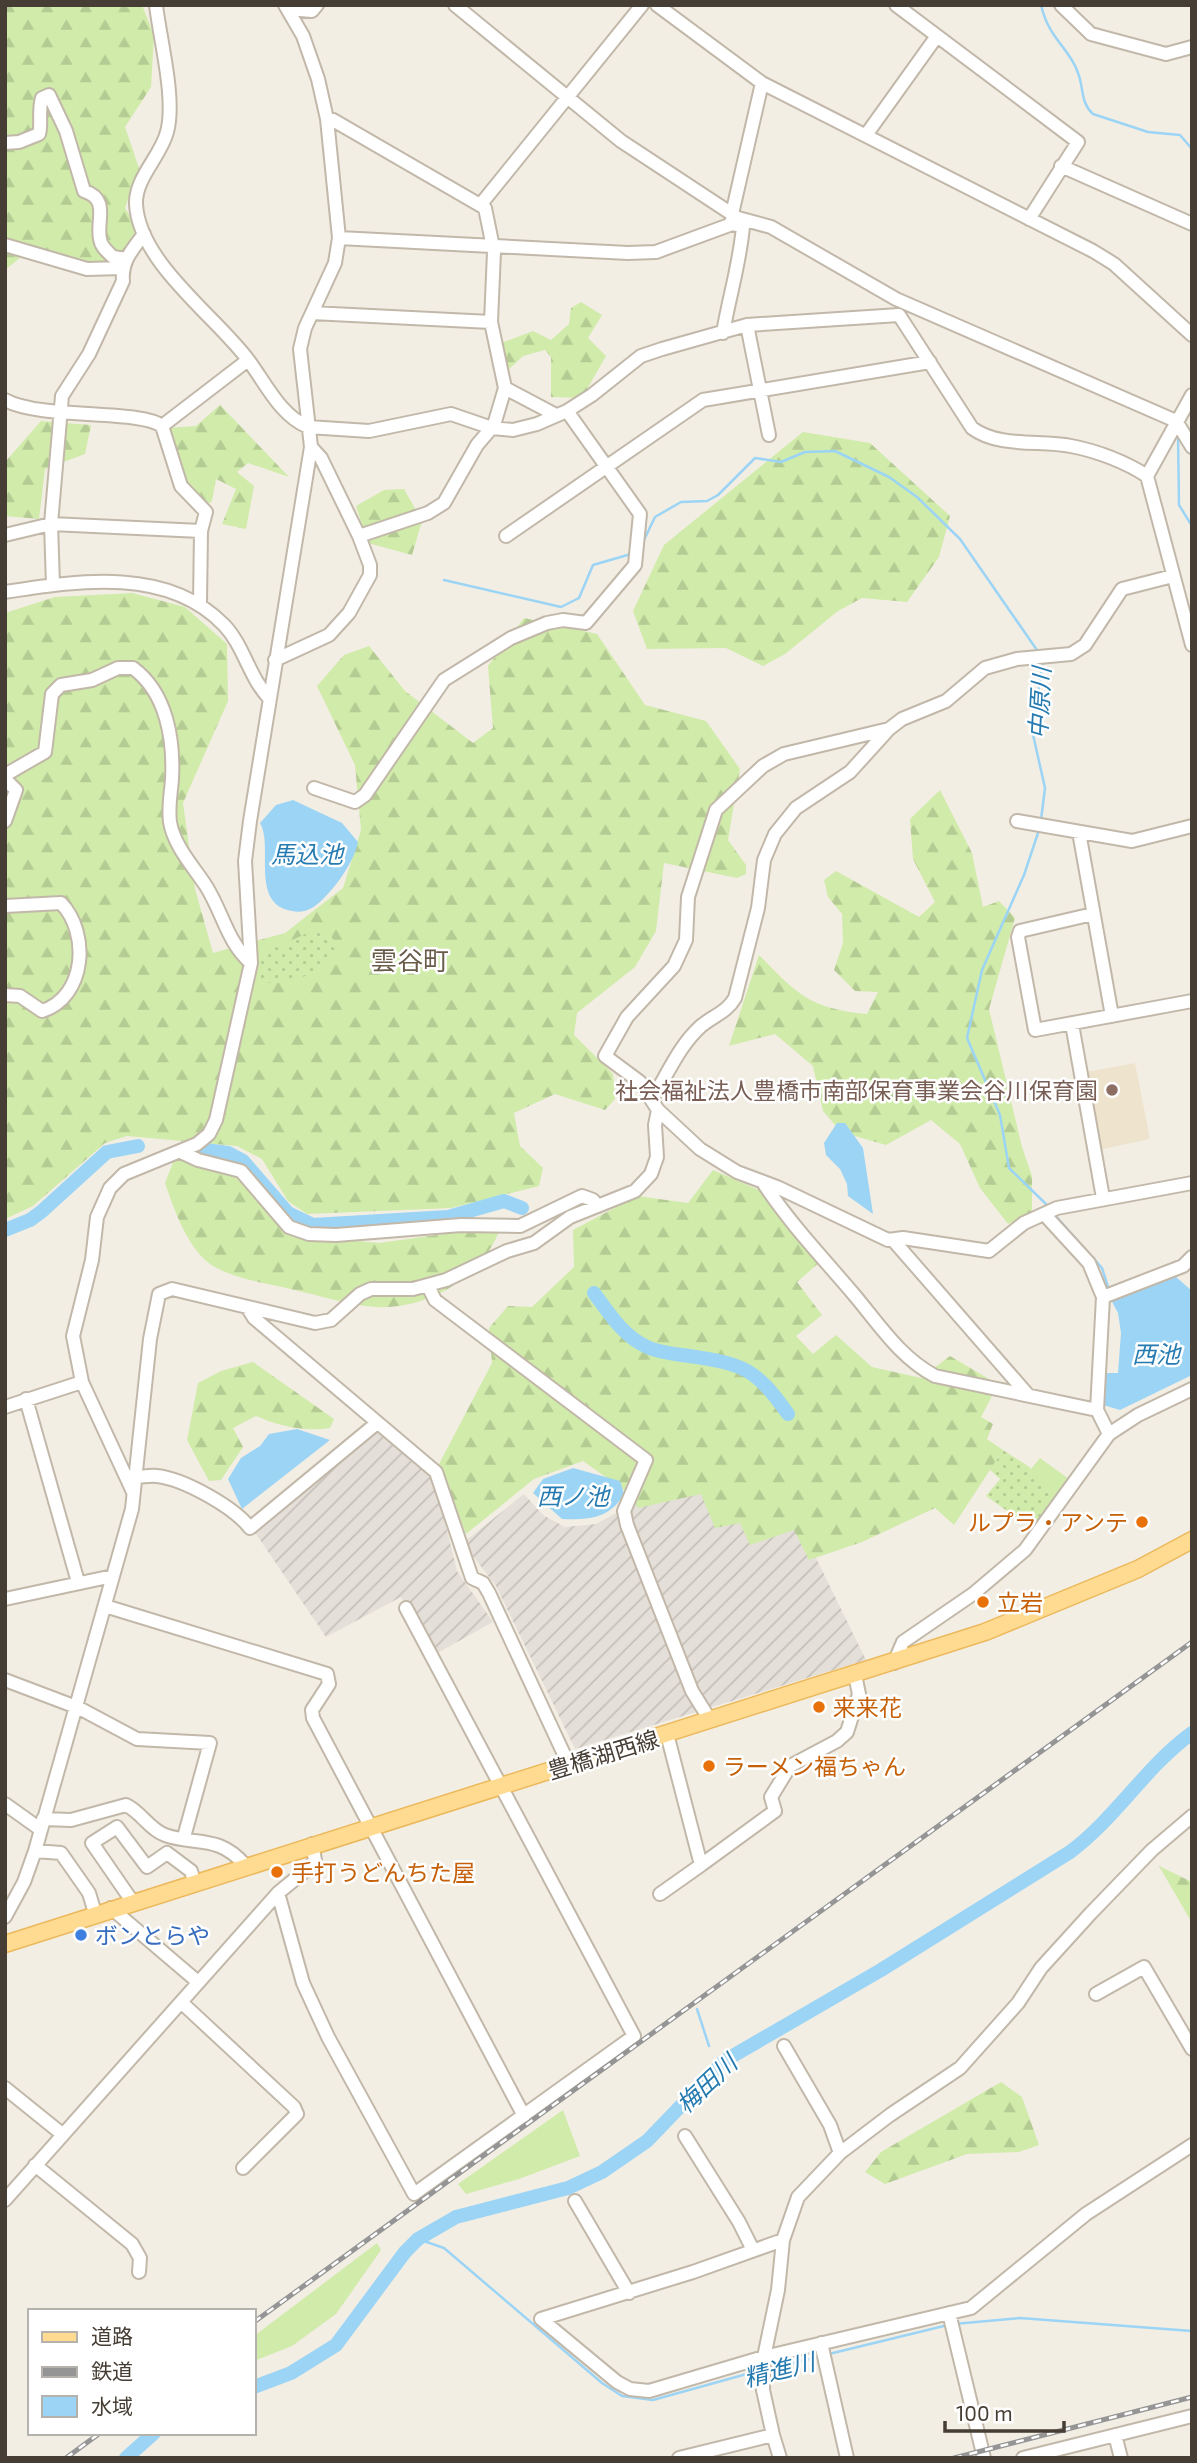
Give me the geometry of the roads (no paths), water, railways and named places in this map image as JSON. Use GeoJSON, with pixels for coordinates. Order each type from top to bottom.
{"type":"FeatureCollection","features":[{"type":"Feature","properties":{"kind":"main road","name":"豊橋湖西線"},"geometry":{"type":"LineString","coordinates":[[5,1944],[194,1881],[894,1663],[1067,1600],[1192,1540]]}},
{"type":"Feature","properties":{"kind":"street"},"geometry":{"type":"LineString","coordinates":[[156,5],[169,102],[168,132],[136,201],[138,223],[179,288],[248,359],[269,392],[299,424],[369,431],[451,414],[492,429],[513,430],[537,424],[562,413],[592,395],[641,356],[747,325],[893,314],[904,317],[972,428],[986,438],[1072,446],[1136,469],[1147,476]]}},
{"type":"Feature","properties":{"kind":"street"},"geometry":{"type":"LineString","coordinates":[[287,7],[312,11],[317,5]]}},
{"type":"Feature","properties":{"kind":"street"},"geometry":{"type":"LineString","coordinates":[[455,5],[621,141],[743,226],[739,269],[730,293],[723,333]]}},
{"type":"Feature","properties":{"kind":"street"},"geometry":{"type":"LineString","coordinates":[[481,204],[642,5]]}},
{"type":"Feature","properties":{"kind":"street"},"geometry":{"type":"LineString","coordinates":[[657,5],[762,83],[1114,264],[1192,335]]}},
{"type":"Feature","properties":{"kind":"street"},"geometry":{"type":"LineString","coordinates":[[897,5],[1078,142],[1029,219]]}},
{"type":"Feature","properties":{"kind":"street"},"geometry":{"type":"LineString","coordinates":[[1061,5],[1091,34],[1166,54],[1192,47]]}},
{"type":"Feature","properties":{"kind":"street"},"geometry":{"type":"LineString","coordinates":[[133,1492],[82,1382],[73,1336],[92,1260],[97,1217],[110,1188],[124,1174],[181,1152],[209,1134],[216,1120],[251,963],[245,861],[311,447],[300,349],[312,313],[335,263],[339,238],[327,120],[318,79],[287,7]]}},
{"type":"Feature","properties":{"kind":"street"},"geometry":{"type":"LineString","coordinates":[[866,135],[937,36]]}},
{"type":"Feature","properties":{"kind":"street"},"geometry":{"type":"LineString","coordinates":[[732,219],[762,83]]}},
{"type":"Feature","properties":{"kind":"street"},"geometry":{"type":"LineString","coordinates":[[5,143],[19,142],[39,134],[41,127],[37,115],[42,98],[48,95],[66,131],[84,191],[95,196],[99,203],[100,240],[113,257],[124,264]]}},
{"type":"Feature","properties":{"kind":"street"},"geometry":{"type":"LineString","coordinates":[[327,120],[333,120],[481,204],[492,244],[491,321],[505,388],[492,429],[477,445],[444,503],[428,513],[359,536]]}},
{"type":"Feature","properties":{"kind":"street"},"geometry":{"type":"LineString","coordinates":[[1061,166],[1192,224]]}},
{"type":"Feature","properties":{"kind":"street"},"geometry":{"type":"LineString","coordinates":[[339,238],[628,253],[656,252],[732,219],[771,227],[896,299],[1176,421],[1192,447]]}},
{"type":"Feature","properties":{"kind":"street"},"geometry":{"type":"LineString","coordinates":[[53,585],[51,524],[62,396],[89,354],[124,281],[124,264],[144,233]]}},
{"type":"Feature","properties":{"kind":"street"},"geometry":{"type":"LineString","coordinates":[[5,245],[87,269],[124,264]]}},
{"type":"Feature","properties":{"kind":"street"},"geometry":{"type":"LineString","coordinates":[[893,314],[896,299]]}},
{"type":"Feature","properties":{"kind":"street"},"geometry":{"type":"LineString","coordinates":[[312,313],[491,321]]}},
{"type":"Feature","properties":{"kind":"street"},"geometry":{"type":"LineString","coordinates":[[747,325],[769,435]]}},
{"type":"Feature","properties":{"kind":"street"},"geometry":{"type":"LineString","coordinates":[[162,426],[248,359]]}},
{"type":"Feature","properties":{"kind":"street"},"geometry":{"type":"LineString","coordinates":[[506,536],[703,400],[930,362]]}},
{"type":"Feature","properties":{"kind":"street"},"geometry":{"type":"LineString","coordinates":[[314,788],[355,802],[372,787],[436,688],[444,680],[511,638],[547,623],[563,620],[586,623],[595,616],[635,565],[640,514],[562,413],[505,388]]}},
{"type":"Feature","properties":{"kind":"street"},"geometry":{"type":"LineString","coordinates":[[1192,395],[1147,476],[1192,645]]}},
{"type":"Feature","properties":{"kind":"street"},"geometry":{"type":"LineString","coordinates":[[5,400],[60,413],[148,420],[162,426],[181,486],[206,512],[201,531],[200,603]]}},
{"type":"Feature","properties":{"kind":"street"},"geometry":{"type":"LineString","coordinates":[[275,660],[329,635],[349,613],[370,575],[370,565],[359,536],[321,458],[311,447]]}},
{"type":"Feature","properties":{"kind":"street"},"geometry":{"type":"LineString","coordinates":[[5,534],[51,524],[201,531]]}},
{"type":"Feature","properties":{"kind":"street"},"geometry":{"type":"LineString","coordinates":[[5,1917],[18,1894],[35,1851],[132,1509],[150,1339],[159,1294],[172,1289],[249,1310],[314,1323],[331,1320],[360,1294],[371,1289],[428,1286],[534,1242],[570,1217],[635,1191],[651,1174],[657,1157],[655,1105],[678,1052],[702,1026],[730,1007],[735,999],[758,908],[764,860],[775,834],[796,808],[850,772],[889,729],[902,719],[946,701],[985,668],[1042,656],[1071,654],[1085,645],[1128,585],[1172,576]]}},
{"type":"Feature","properties":{"kind":"street"},"geometry":{"type":"LineString","coordinates":[[5,592],[53,585],[130,580],[200,603],[238,643],[269,698]]}},
{"type":"Feature","properties":{"kind":"street"},"geometry":{"type":"LineString","coordinates":[[5,821],[16,790],[5,777],[45,752],[52,694],[56,689],[92,680],[118,668],[134,668],[147,681],[163,708],[169,727],[172,776],[169,819],[173,837],[206,887],[236,948],[251,963]]}},
{"type":"Feature","properties":{"kind":"street"},"geometry":{"type":"LineString","coordinates":[[889,729],[784,754],[763,766],[716,810],[688,897],[686,940],[674,966],[627,1017],[605,1056],[640,1082],[655,1105],[699,1149],[737,1172],[777,1187],[893,1240],[1028,1396]]}},
{"type":"Feature","properties":{"kind":"street"},"geometry":{"type":"LineString","coordinates":[[1017,821],[1132,841],[1192,827]]}},
{"type":"Feature","properties":{"kind":"street"},"geometry":{"type":"LineString","coordinates":[[1079,831],[1112,1016]]}},
{"type":"Feature","properties":{"kind":"street"},"geometry":{"type":"LineString","coordinates":[[5,906],[61,902],[74,921],[79,950],[71,988],[48,1009],[42,1010],[20,996],[5,995]]}},
{"type":"Feature","properties":{"kind":"street"},"geometry":{"type":"LineString","coordinates":[[1093,914],[1020,931],[1017,937],[1035,1030],[1192,1001]]}},
{"type":"Feature","properties":{"kind":"street"},"geometry":{"type":"LineString","coordinates":[[1072,1024],[1103,1198]]}},
{"type":"Feature","properties":{"kind":"street"},"geometry":{"type":"LineString","coordinates":[[181,1152],[198,1160],[241,1171],[289,1227],[309,1234],[337,1235],[461,1225],[520,1226],[582,1196],[593,1200],[598,1206]]}},
{"type":"Feature","properties":{"kind":"street"},"geometry":{"type":"LineString","coordinates":[[893,1240],[903,1238],[989,1251],[1024,1223],[1050,1212],[1103,1198],[1192,1183]]}},
{"type":"Feature","properties":{"kind":"street"},"geometry":{"type":"LineString","coordinates":[[764,1184],[812,1247],[912,1362],[935,1376],[1040,1401],[1097,1410]]}},
{"type":"Feature","properties":{"kind":"street"},"geometry":{"type":"LineString","coordinates":[[1050,1212],[1089,1263],[1107,1295],[1097,1410],[1109,1434]]}},
{"type":"Feature","properties":{"kind":"street"},"geometry":{"type":"LineString","coordinates":[[1107,1295],[1182,1266],[1192,1257]]}},
{"type":"Feature","properties":{"kind":"street"},"geometry":{"type":"LineString","coordinates":[[428,1286],[435,1300],[646,1460],[624,1511],[627,1525],[692,1691],[710,1720]]}},
{"type":"Feature","properties":{"kind":"street"},"geometry":{"type":"LineString","coordinates":[[249,1310],[254,1318],[436,1472],[472,1578],[483,1583],[489,1593],[569,1765]]}},
{"type":"Feature","properties":{"kind":"street"},"geometry":{"type":"LineString","coordinates":[[5,1406],[82,1382]]}},
{"type":"Feature","properties":{"kind":"street"},"geometry":{"type":"LineString","coordinates":[[894,1663],[903,1642],[963,1601],[1025,1550],[1109,1434],[1138,1415],[1192,1389]]}},
{"type":"Feature","properties":{"kind":"street"},"geometry":{"type":"LineString","coordinates":[[26,1399],[78,1582]]}},
{"type":"Feature","properties":{"kind":"street"},"geometry":{"type":"LineString","coordinates":[[135,1477],[156,1475],[171,1479],[226,1506],[250,1528],[377,1423]]}},
{"type":"Feature","properties":{"kind":"street"},"geometry":{"type":"LineString","coordinates":[[5,1599],[113,1576]]}},
{"type":"Feature","properties":{"kind":"street"},"geometry":{"type":"LineString","coordinates":[[104,1606],[327,1674],[329,1684],[312,1710],[313,1718],[524,2116]]}},
{"type":"Feature","properties":{"kind":"street"},"geometry":{"type":"LineString","coordinates":[[278,1893],[303,1983],[414,2194],[634,2036],[406,1608]]}},
{"type":"Feature","properties":{"kind":"street"},"geometry":{"type":"LineString","coordinates":[[660,1894],[775,1811],[771,1797],[790,1766],[837,1741],[847,1732],[859,1694],[855,1675]]}},
{"type":"Feature","properties":{"kind":"street"},"geometry":{"type":"LineString","coordinates":[[5,1680],[74,1707],[137,1739],[209,1743],[184,1837]]}},
{"type":"Feature","properties":{"kind":"street"},"geometry":{"type":"LineString","coordinates":[[667,1734],[701,1865]]}},
{"type":"Feature","properties":{"kind":"street"},"geometry":{"type":"LineString","coordinates":[[5,1804],[42,1824],[71,1820],[126,1805],[166,1835],[223,1848],[245,1865]]}},
{"type":"Feature","properties":{"kind":"street"},"geometry":{"type":"LineString","coordinates":[[780,2458],[763,2381],[764,2359],[778,2290],[783,2240],[797,2197],[840,2153],[890,2115],[960,2068],[1018,2003],[1041,1968],[1091,1913],[1152,1850],[1192,1816]]}},
{"type":"Feature","properties":{"kind":"street"},"geometry":{"type":"LineString","coordinates":[[132,1901],[92,1843],[117,1828],[147,1867],[167,1853],[191,1871],[194,1881]]}},
{"type":"Feature","properties":{"kind":"street"},"geometry":{"type":"LineString","coordinates":[[5,2200],[278,1893],[311,1866],[315,1860],[312,1844]]}},
{"type":"Feature","properties":{"kind":"street"},"geometry":{"type":"LineString","coordinates":[[35,1851],[61,1853],[89,1893],[95,1913]]}},
{"type":"Feature","properties":{"kind":"street"},"geometry":{"type":"LineString","coordinates":[[111,1908],[198,1982]]}},
{"type":"Feature","properties":{"kind":"street"},"geometry":{"type":"LineString","coordinates":[[1096,1994],[1144,1967],[1192,2049]]}},
{"type":"Feature","properties":{"kind":"street"},"geometry":{"type":"LineString","coordinates":[[181,2002],[294,2108],[297,2114],[243,2168]]}},
{"type":"Feature","properties":{"kind":"street"},"geometry":{"type":"LineString","coordinates":[[784,2046],[830,2125],[840,2153]]}},
{"type":"Feature","properties":{"kind":"street"},"geometry":{"type":"LineString","coordinates":[[5,2088],[62,2134]]}},
{"type":"Feature","properties":{"kind":"street"},"geometry":{"type":"LineString","coordinates":[[685,2136],[740,2222],[753,2250]]}},
{"type":"Feature","properties":{"kind":"street"},"geometry":{"type":"LineString","coordinates":[[783,2240],[629,2293],[541,2319],[617,2382],[630,2389],[649,2390],[822,2344],[949,2314],[980,2303],[1032,2256],[1086,2214],[1192,2145]]}},
{"type":"Feature","properties":{"kind":"street"},"geometry":{"type":"LineString","coordinates":[[35,2165],[132,2244],[140,2258],[139,2272]]}},
{"type":"Feature","properties":{"kind":"street"},"geometry":{"type":"LineString","coordinates":[[575,2201],[629,2293]]}},
{"type":"Feature","properties":{"kind":"street"},"geometry":{"type":"LineString","coordinates":[[949,2314],[984,2458]]}},
{"type":"Feature","properties":{"kind":"street"},"geometry":{"type":"LineString","coordinates":[[822,2344],[847,2458]]}},
{"type":"Feature","properties":{"kind":"street"},"geometry":{"type":"LineString","coordinates":[[1023,2458],[1192,2416]]}},
{"type":"Feature","properties":{"kind":"street"},"geometry":{"type":"LineString","coordinates":[[679,2458],[773,2435]]}},
{"type":"Feature","properties":{"kind":"street"},"geometry":{"type":"LineString","coordinates":[[1115,2435],[1121,2458]]}},
{"type":"Feature","properties":{"kind":"water","name":"馬込池"},"geometry":{"type":"Polygon","coordinates":[[[293,800],[342,823],[358,842],[344,874],[333,889],[315,906],[300,912],[279,906],[271,898],[265,873],[264,833],[260,823],[276,805],[293,800]]]}},
{"type":"Feature","properties":{"kind":"water"},"geometry":{"type":"Polygon","coordinates":[[[837,1123],[845,1123],[863,1148],[873,1214],[848,1196],[847,1184],[840,1169],[826,1155],[824,1143],[837,1123]]]}},
{"type":"Feature","properties":{"kind":"water","name":"西池"},"geometry":{"type":"Polygon","coordinates":[[[1175,1276],[1192,1291],[1192,1375],[1120,1410],[1103,1405],[1105,1373],[1118,1373],[1121,1333],[1118,1313],[1111,1300],[1175,1276]]]}},
{"type":"Feature","properties":{"kind":"water"},"geometry":{"type":"Polygon","coordinates":[[[297,1429],[330,1440],[242,1509],[228,1479],[241,1458],[260,1446],[269,1434],[297,1429]]]}},
{"type":"Feature","properties":{"kind":"water","name":"西ノ池"},"geometry":{"type":"Polygon","coordinates":[[[573,1468],[620,1481],[624,1494],[612,1509],[605,1513],[589,1518],[562,1519],[533,1493],[543,1479],[573,1468]]]}},
{"type":"Feature","properties":{"kind":"waterway","name":"梅田川"},"geometry":{"type":"LineString","coordinates":[[1041,5],[1049,27],[1074,64],[1084,100],[1093,114],[1148,132],[1180,135],[1192,149]]}},
{"type":"Feature","properties":{"kind":"waterway"},"geometry":{"type":"LineString","coordinates":[[1178,434],[1179,505],[1192,526]]}},
{"type":"Feature","properties":{"kind":"waterway","name":"中原川"},"geometry":{"type":"LineString","coordinates":[[643,542],[655,517],[681,502],[707,501],[718,495],[755,458],[781,462],[805,452],[835,451],[889,477],[917,497],[960,539],[1039,653]]}},
{"type":"Feature","properties":{"kind":"waterway","name":"中原川"},"geometry":{"type":"LineString","coordinates":[[444,580],[561,607],[579,598],[593,565],[631,554]]}},
{"type":"Feature","properties":{"kind":"waterway","name":"中原川"},"geometry":{"type":"LineString","coordinates":[[1041,820],[1045,788],[1032,730],[1043,662]]}},
{"type":"Feature","properties":{"kind":"waterway","name":"中原川"},"geometry":{"type":"LineString","coordinates":[[1039,830],[1024,875],[982,970],[967,1038],[1000,1115],[1009,1168],[1048,1206]]}},
{"type":"Feature","properties":{"kind":"waterway"},"geometry":{"type":"LineString","coordinates":[[5,1230],[30,1220],[41,1212],[107,1152],[138,1146]]}},
{"type":"Feature","properties":{"kind":"waterway"},"geometry":{"type":"LineString","coordinates":[[206,1150],[228,1153],[243,1161],[288,1213],[313,1225],[448,1217],[504,1201],[522,1208]]}},
{"type":"Feature","properties":{"kind":"waterway","name":"中原川"},"geometry":{"type":"LineString","coordinates":[[1054,1214],[1102,1268],[1109,1290]]}},
{"type":"Feature","properties":{"kind":"waterway"},"geometry":{"type":"LineString","coordinates":[[594,1293],[617,1323],[638,1342],[657,1351],[723,1362],[747,1371],[766,1387],[788,1414]]}},
{"type":"Feature","properties":{"kind":"waterway","name":"梅田川"},"geometry":{"type":"LineString","coordinates":[[256,2386],[291,2373],[336,2345],[405,2252],[418,2239],[456,2217],[568,2188],[602,2172],[647,2141],[724,2061],[881,1970],[1070,1852],[1102,1824],[1175,1746],[1192,1733]]}},
{"type":"Feature","properties":{"kind":"waterway"},"geometry":{"type":"LineString","coordinates":[[697,2009],[709,2046]]}},
{"type":"Feature","properties":{"kind":"waterway","name":"精進川"},"geometry":{"type":"LineString","coordinates":[[418,2239],[444,2248],[602,2383],[622,2396],[653,2400],[761,2370]]}},
{"type":"Feature","properties":{"kind":"waterway","name":"精進川"},"geometry":{"type":"LineString","coordinates":[[954,2324],[1020,2318],[1192,2331]]}},
{"type":"Feature","properties":{"kind":"waterway","name":"精進川"},"geometry":{"type":"LineString","coordinates":[[829,2354],[948,2325]]}},
{"type":"Feature","properties":{"kind":"waterway","name":"精進川"},"geometry":{"type":"LineString","coordinates":[[767,2369],[819,2357]]}},
{"type":"Feature","properties":{"kind":"waterway","name":"梅田川"},"geometry":{"type":"LineString","coordinates":[[126,2458],[152,2435]]}},
{"type":"Feature","properties":{"kind":"railway"},"geometry":{"type":"LineString","coordinates":[[256,2321],[1192,1642]]}},
{"type":"Feature","properties":{"kind":"railway"},"geometry":{"type":"LineString","coordinates":[[954,2458],[1192,2397]]}},
{"type":"Feature","properties":{"kind":"railway"},"geometry":{"type":"LineString","coordinates":[[66,2458],[97,2435]]}},
{"type":"Feature","properties":{"kind":"place","name":"社会福祉法人豊橋市南部保育事業会谷川保育園"},"geometry":{"type":"Point","coordinates":[1112,1090]}},
{"type":"Feature","properties":{"kind":"place","name":"ルプラ・アンテ"},"geometry":{"type":"Point","coordinates":[1142,1522]}},
{"type":"Feature","properties":{"kind":"place","name":"立岩"},"geometry":{"type":"Point","coordinates":[983,1602]}},
{"type":"Feature","properties":{"kind":"place","name":"来来花"},"geometry":{"type":"Point","coordinates":[819,1707]}},
{"type":"Feature","properties":{"kind":"place","name":"ラーメン福ちゃん"},"geometry":{"type":"Point","coordinates":[709,1766]}},
{"type":"Feature","properties":{"kind":"place","name":"手打うどんちた屋"},"geometry":{"type":"Point","coordinates":[277,1872]}},
{"type":"Feature","properties":{"kind":"place","name":"ボンとらや"},"geometry":{"type":"Point","coordinates":[81,1935]}},
{"type":"Feature","properties":{"kind":"district","name":"雲谷町"},"geometry":{"type":"Point","coordinates":[410,959]}}]}
